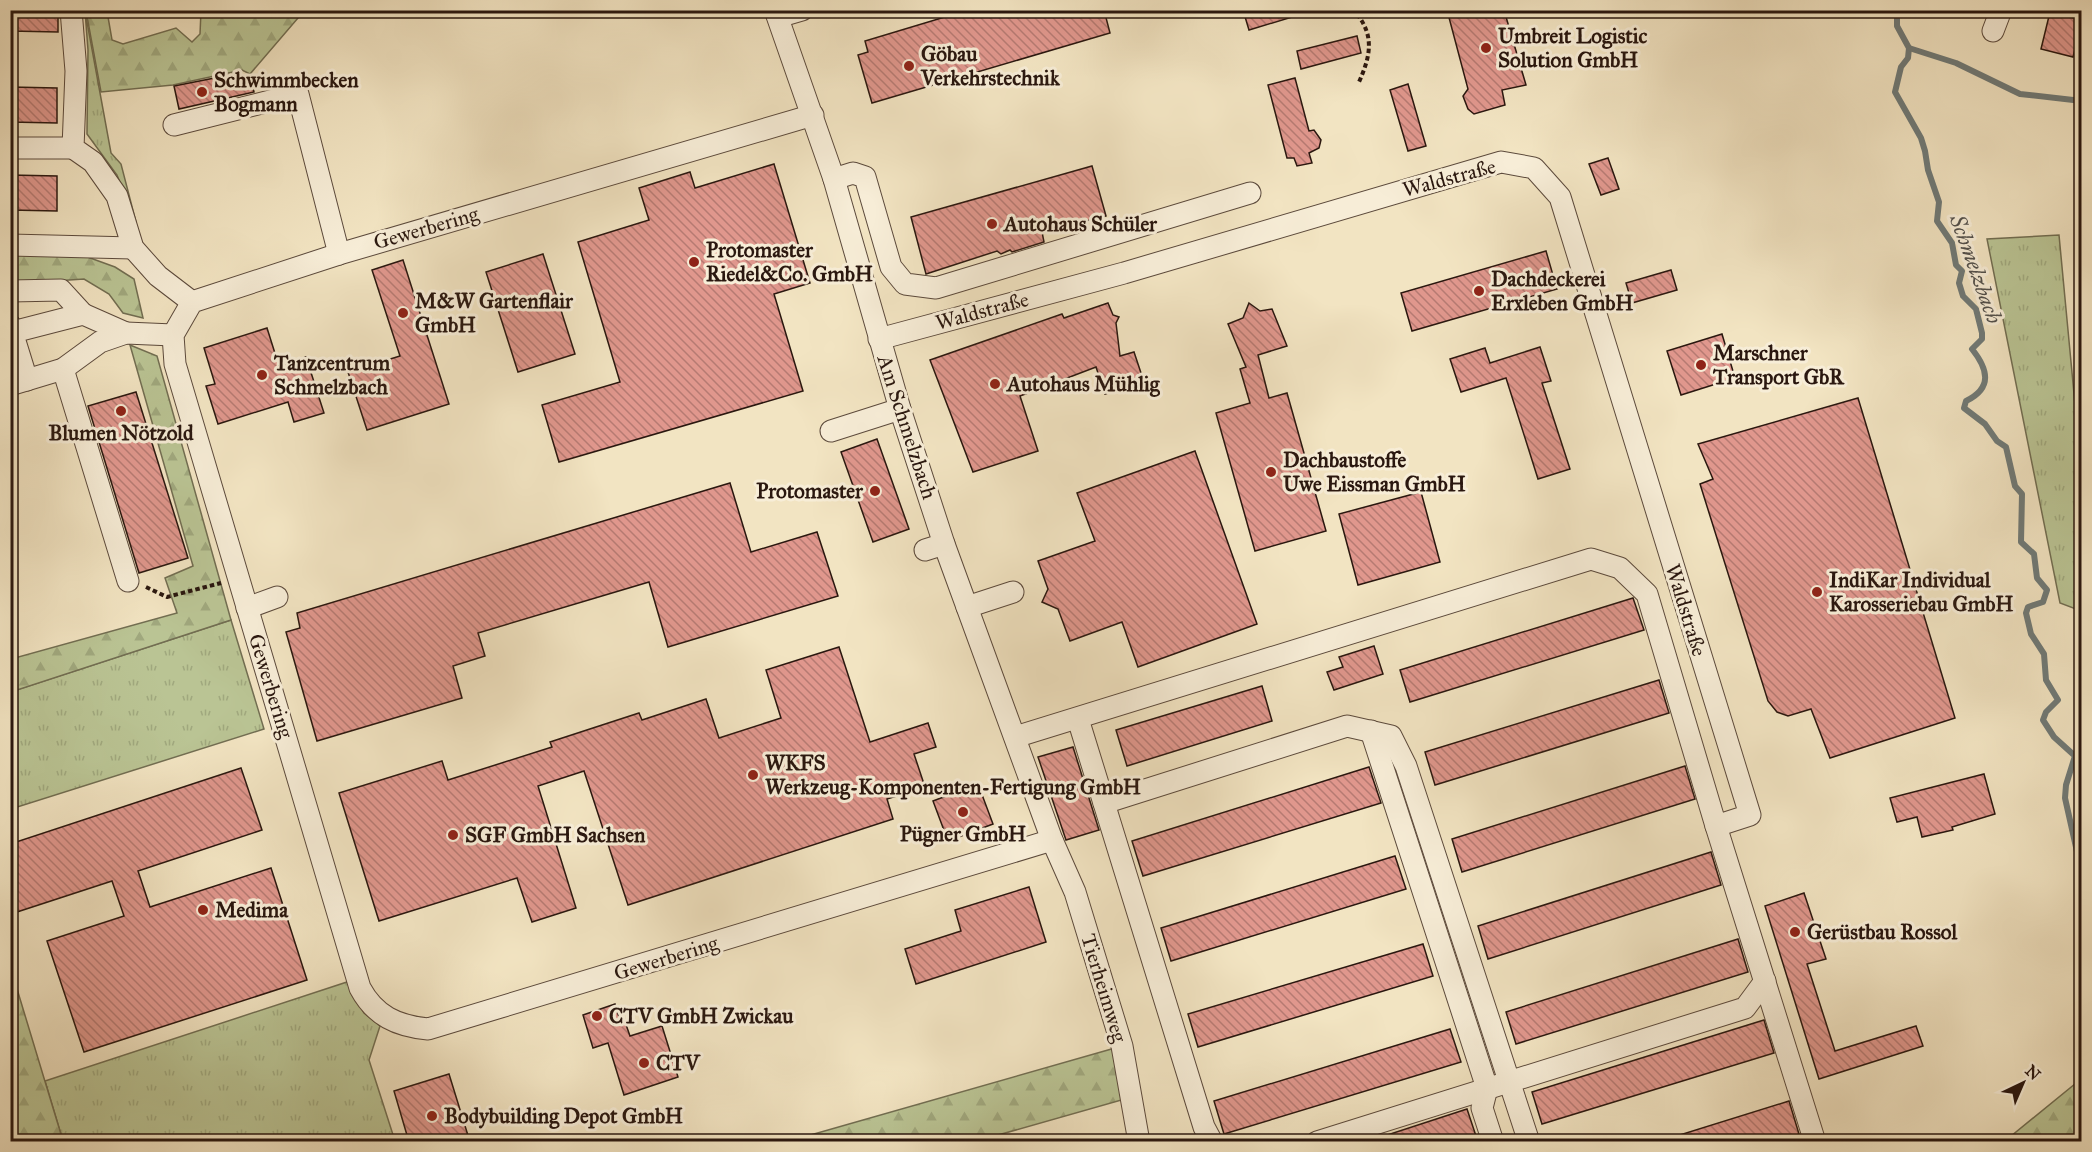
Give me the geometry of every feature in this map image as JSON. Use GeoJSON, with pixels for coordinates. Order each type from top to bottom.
{"type":"FeatureCollection","features":[{"type":"Feature","properties":{"kind":"street"},"geometry":{"type":"LineString","coordinates":[[71,10],[76,71],[73,147]]}},
{"type":"Feature","properties":{"kind":"street"},"geometry":{"type":"LineString","coordinates":[[776,14],[802,10]]}},
{"type":"Feature","properties":{"kind":"street"},"geometry":{"type":"LineString","coordinates":[[1993,31],[2001,10]]}},
{"type":"Feature","properties":{"kind":"street","name":"Am Schmelzbach"},"geometry":{"type":"LineString","coordinates":[[776,14],[834,179],[900,409],[935,547],[967,607],[1052,840]]}},
{"type":"Feature","properties":{"kind":"street"},"geometry":{"type":"LineString","coordinates":[[174,125],[298,94],[339,254]]}},
{"type":"Feature","properties":{"kind":"street","name":"Gewerbering"},"geometry":{"type":"LineString","coordinates":[[192,302],[339,254],[813,115]]}},
{"type":"Feature","properties":{"kind":"street"},"geometry":{"type":"LineString","coordinates":[[10,148],[73,147],[93,162],[117,196],[133,248],[159,276],[192,302],[173,335],[126,333],[83,314],[61,290],[10,291]]}},
{"type":"Feature","properties":{"kind":"street","name":"Waldstraße"},"geometry":{"type":"LineString","coordinates":[[879,339],[1134,270],[1501,162],[1534,168],[1560,197],[1750,815],[1716,826]]}},
{"type":"Feature","properties":{"kind":"street"},"geometry":{"type":"LineString","coordinates":[[834,179],[853,172],[865,177],[891,267],[905,284],[936,288],[1250,193]]}},
{"type":"Feature","properties":{"kind":"street"},"geometry":{"type":"LineString","coordinates":[[10,245],[133,248]]}},
{"type":"Feature","properties":{"kind":"street"},"geometry":{"type":"LineString","coordinates":[[83,314],[12,328],[19,383],[63,369],[100,342],[126,333]]}},
{"type":"Feature","properties":{"kind":"street","name":"Gewerbering"},"geometry":{"type":"LineString","coordinates":[[173,335],[175,364],[360,988],[368,1004],[386,1017],[405,1027],[428,1029],[1052,840]]}},
{"type":"Feature","properties":{"kind":"street"},"geometry":{"type":"LineString","coordinates":[[63,369],[128,581]]}},
{"type":"Feature","properties":{"kind":"street"},"geometry":{"type":"LineString","coordinates":[[831,431],[900,409]]}},
{"type":"Feature","properties":{"kind":"street"},"geometry":{"type":"LineString","coordinates":[[1015,737],[1078,720],[1591,559],[1620,568],[1647,594],[1716,826],[1815,1142]]}},
{"type":"Feature","properties":{"kind":"street"},"geometry":{"type":"LineString","coordinates":[[967,607],[1013,591]]}},
{"type":"Feature","properties":{"kind":"street"},"geometry":{"type":"LineString","coordinates":[[247,608],[277,597]]}},
{"type":"Feature","properties":{"kind":"street"},"geometry":{"type":"LineString","coordinates":[[1078,720],[1204,1128],[1212,1142]]}},
{"type":"Feature","properties":{"kind":"street"},"geometry":{"type":"LineString","coordinates":[[1104,803],[1347,726],[1391,736],[1406,766],[1529,1142]]}},
{"type":"Feature","properties":{"kind":"street"},"geometry":{"type":"LineString","coordinates":[[1371,731],[1487,1088],[1482,1108],[1493,1142]]}},
{"type":"Feature","properties":{"kind":"street","name":"Tierheimweg"},"geometry":{"type":"LineString","coordinates":[[1052,840],[1075,892],[1122,1046],[1139,1142]]}},
{"type":"Feature","properties":{"kind":"street"},"geometry":{"type":"LineString","coordinates":[[1317,1142],[1745,1008],[1765,981]]}},
{"type":"Feature","properties":{"kind":"path"},"geometry":{"type":"LineString","coordinates":[[1357,14],[1365,24],[1370,56],[1359,82]]}},
{"type":"Feature","properties":{"kind":"path"},"geometry":{"type":"LineString","coordinates":[[128,581],[168,597],[238,579]]}},
{"type":"Feature","properties":{"kind":"path"},"geometry":{"type":"LineString","coordinates":[[2070,1142],[2082,1130]]}},
{"type":"Feature","properties":{"kind":"green space"},"geometry":{"type":"Polygon","coordinates":[[[85,11],[111,153],[121,164],[136,222],[117,175],[87,134],[88,50],[85,11]]]}},
{"type":"Feature","properties":{"kind":"green space"},"geometry":{"type":"Polygon","coordinates":[[[86,11],[107,11],[112,40],[123,44],[176,28],[192,42],[200,34],[201,11],[219,11],[221,15],[228,11],[304,11],[250,74],[242,70],[173,85],[101,92],[86,11]]]}},
{"type":"Feature","properties":{"kind":"green space"},"geometry":{"type":"Polygon","coordinates":[[[2059,235],[2078,436],[2081,435],[2081,611],[2060,603],[1987,239],[2059,235]]]}},
{"type":"Feature","properties":{"kind":"green space"},"geometry":{"type":"Polygon","coordinates":[[[11,255],[82,255],[115,267],[134,279],[143,318],[123,313],[109,294],[84,279],[11,284],[11,255]]]}},
{"type":"Feature","properties":{"kind":"green space"},"geometry":{"type":"Polygon","coordinates":[[[130,345],[157,356],[231,620],[11,692],[11,659],[177,613],[165,578],[193,566],[130,345]]]}},
{"type":"Feature","properties":{"kind":"green space"},"geometry":{"type":"Polygon","coordinates":[[[231,620],[264,729],[11,809],[10,692],[231,620]]]}},
{"type":"Feature","properties":{"kind":"green space"},"geometry":{"type":"Polygon","coordinates":[[[11,969],[63,1141],[11,1141],[11,969]]]}},
{"type":"Feature","properties":{"kind":"green space"},"geometry":{"type":"Polygon","coordinates":[[[347,982],[364,1013],[380,1026],[369,1060],[395,1141],[63,1141],[45,1081],[347,982]]]}},
{"type":"Feature","properties":{"kind":"green space"},"geometry":{"type":"Polygon","coordinates":[[[1122,1046],[1132,1097],[977,1141],[786,1142],[1122,1046]]]}},
{"type":"Feature","properties":{"kind":"green space"},"geometry":{"type":"Polygon","coordinates":[[[2081,1079],[2081,1141],[2005,1141],[2081,1079]]]}},
{"type":"Feature","properties":{"kind":"building"},"geometry":{"type":"Polygon","coordinates":[[[10,10],[58,10],[58,32],[10,31],[10,10]]]}},
{"type":"Feature","properties":{"kind":"building"},"geometry":{"type":"Polygon","coordinates":[[[968,10],[1104,10],[1110,33],[872,103],[858,55],[868,52],[865,41],[968,10]]]}},
{"type":"Feature","properties":{"kind":"building"},"geometry":{"type":"Polygon","coordinates":[[[1243,10],[1301,10],[1302,14],[1249,30],[1243,10]]]}},
{"type":"Feature","properties":{"kind":"building","name":"Umbreit Logistic Solution GmbH"},"geometry":{"type":"Polygon","coordinates":[[[1447,10],[1504,10],[1526,85],[1502,90],[1505,105],[1474,114],[1468,109],[1463,96],[1468,89],[1447,10]]]}},
{"type":"Feature","properties":{"kind":"building"},"geometry":{"type":"Polygon","coordinates":[[[2050,12],[2082,20],[2073,57],[2041,49],[2050,12]]]}},
{"type":"Feature","properties":{"kind":"building"},"geometry":{"type":"Polygon","coordinates":[[[1357,36],[1361,53],[1301,69],[1297,51],[1357,36]]]}},
{"type":"Feature","properties":{"kind":"building","name":"Schwimmbecken Bogmann"},"geometry":{"type":"Polygon","coordinates":[[[240,73],[241,78],[250,76],[254,92],[179,109],[174,86],[240,73]]]}},
{"type":"Feature","properties":{"kind":"building"},"geometry":{"type":"Polygon","coordinates":[[[1295,78],[1309,131],[1314,130],[1321,140],[1319,148],[1309,153],[1312,163],[1297,166],[1294,158],[1287,158],[1268,85],[1295,78]]]}},
{"type":"Feature","properties":{"kind":"building"},"geometry":{"type":"Polygon","coordinates":[[[1408,84],[1426,146],[1408,151],[1390,90],[1408,84]]]}},
{"type":"Feature","properties":{"kind":"building"},"geometry":{"type":"Polygon","coordinates":[[[10,87],[57,88],[57,123],[10,122],[10,87]]]}},
{"type":"Feature","properties":{"kind":"building"},"geometry":{"type":"Polygon","coordinates":[[[1608,158],[1619,189],[1601,195],[1589,164],[1608,158]]]}},
{"type":"Feature","properties":{"kind":"building"},"geometry":{"type":"Polygon","coordinates":[[[774,164],[810,283],[774,294],[803,391],[559,462],[542,405],[620,382],[578,242],[649,220],[639,188],[690,172],[695,188],[774,164]]]}},
{"type":"Feature","properties":{"kind":"building","name":"Autohaus Schüler"},"geometry":{"type":"Polygon","coordinates":[[[1092,166],[1106,216],[1042,232],[1044,242],[1012,252],[1010,250],[1001,254],[997,251],[926,274],[911,217],[1092,166]]]}},
{"type":"Feature","properties":{"kind":"building"},"geometry":{"type":"Polygon","coordinates":[[[10,175],[57,176],[57,211],[10,210],[10,175]]]}},
{"type":"Feature","properties":{"kind":"building","name":"Dachdeckerei Erxleben GmbH"},"geometry":{"type":"Polygon","coordinates":[[[1546,251],[1557,289],[1412,331],[1401,293],[1546,251]]]}},
{"type":"Feature","properties":{"kind":"building"},"geometry":{"type":"Polygon","coordinates":[[[543,254],[575,354],[518,372],[486,272],[543,254]]]}},
{"type":"Feature","properties":{"kind":"building","name":"M&W Gartenflair GmbH"},"geometry":{"type":"Polygon","coordinates":[[[403,260],[449,404],[367,430],[348,372],[400,356],[372,270],[403,260]]]}},
{"type":"Feature","properties":{"kind":"building"},"geometry":{"type":"Polygon","coordinates":[[[1671,270],[1677,290],[1632,303],[1626,283],[1671,270]]]}},
{"type":"Feature","properties":{"kind":"building","name":"Autohaus Mühlig"},"geometry":{"type":"Polygon","coordinates":[[[1108,303],[1113,315],[1119,317],[1116,323],[1120,356],[1134,352],[1144,382],[1105,394],[1096,367],[1020,396],[1038,451],[973,472],[930,360],[1062,314],[1064,318],[1108,303]]]}},
{"type":"Feature","properties":{"kind":"building","name":"Dachbaustoffe Uwe Eissman GmbH"},"geometry":{"type":"Polygon","coordinates":[[[1249,303],[1260,311],[1272,309],[1287,346],[1258,355],[1269,398],[1287,393],[1326,531],[1255,551],[1216,413],[1250,403],[1240,369],[1246,367],[1228,324],[1243,318],[1249,303]]]}},
{"type":"Feature","properties":{"kind":"building","name":"Tanzcentrum Schmelzbach"},"geometry":{"type":"Polygon","coordinates":[[[267,328],[279,366],[306,357],[324,413],[294,422],[288,402],[218,424],[206,386],[215,384],[204,348],[267,328]]]}},
{"type":"Feature","properties":{"kind":"building","name":"Marschner Transport GbR"},"geometry":{"type":"Polygon","coordinates":[[[1722,334],[1735,378],[1681,395],[1667,351],[1722,334]]]}},
{"type":"Feature","properties":{"kind":"building"},"geometry":{"type":"Polygon","coordinates":[[[1540,347],[1551,381],[1542,383],[1570,469],[1538,479],[1506,378],[1461,392],[1450,359],[1485,348],[1490,363],[1540,347]]]}},
{"type":"Feature","properties":{"kind":"building"},"geometry":{"type":"Polygon","coordinates":[[[136,392],[188,558],[139,573],[88,406],[136,392]]]}},
{"type":"Feature","properties":{"kind":"building","name":"IndiKar Individual Karosseriebau GmbH"},"geometry":{"type":"Polygon","coordinates":[[[1858,398],[1955,718],[1830,758],[1811,709],[1788,716],[1777,712],[1768,701],[1700,484],[1713,479],[1698,444],[1858,398]]]}},
{"type":"Feature","properties":{"kind":"building","name":"Protomaster"},"geometry":{"type":"Polygon","coordinates":[[[877,439],[909,529],[873,542],[841,452],[877,439]]]}},
{"type":"Feature","properties":{"kind":"building"},"geometry":{"type":"Polygon","coordinates":[[[1195,451],[1257,624],[1138,667],[1122,622],[1070,641],[1058,609],[1042,602],[1048,589],[1038,561],[1095,541],[1077,493],[1195,451]]]}},
{"type":"Feature","properties":{"kind":"building"},"geometry":{"type":"Polygon","coordinates":[[[730,483],[751,552],[817,532],[838,596],[668,647],[649,582],[478,633],[485,656],[453,666],[462,698],[317,741],[286,632],[300,628],[297,613],[730,483]]]}},
{"type":"Feature","properties":{"kind":"building"},"geometry":{"type":"Polygon","coordinates":[[[1421,492],[1440,562],[1358,585],[1339,514],[1421,492]]]}},
{"type":"Feature","properties":{"kind":"building"},"geometry":{"type":"Polygon","coordinates":[[[1633,598],[1644,630],[1410,702],[1400,670],[1633,598]]]}},
{"type":"Feature","properties":{"kind":"building"},"geometry":{"type":"Polygon","coordinates":[[[1374,646],[1383,674],[1334,690],[1327,672],[1343,667],[1339,657],[1374,646]]]}},
{"type":"Feature","properties":{"kind":"building","name":"WKFS Werkzeug-Komponenten-Fertigung GmbH"},"geometry":{"type":"Polygon","coordinates":[[[839,647],[870,742],[928,723],[936,747],[914,754],[925,787],[887,799],[893,819],[628,905],[584,771],[538,786],[576,908],[532,922],[517,878],[379,921],[339,793],[442,761],[448,780],[552,747],[550,742],[639,713],[642,720],[706,699],[719,738],[781,718],[766,670],[839,647]]]}},
{"type":"Feature","properties":{"kind":"building"},"geometry":{"type":"Polygon","coordinates":[[[1659,680],[1669,713],[1435,785],[1425,752],[1659,680]]]}},
{"type":"Feature","properties":{"kind":"building"},"geometry":{"type":"Polygon","coordinates":[[[1262,686],[1272,721],[1127,766],[1116,730],[1262,686]]]}},
{"type":"Feature","properties":{"kind":"building"},"geometry":{"type":"Polygon","coordinates":[[[1073,747],[1099,830],[1066,840],[1038,757],[1073,747]]]}},
{"type":"Feature","properties":{"kind":"building"},"geometry":{"type":"Polygon","coordinates":[[[1685,766],[1695,799],[1462,872],[1452,839],[1685,766]]]}},
{"type":"Feature","properties":{"kind":"building"},"geometry":{"type":"Polygon","coordinates":[[[1369,767],[1381,803],[1143,876],[1132,841],[1369,767]]]}},
{"type":"Feature","properties":{"kind":"building","name":"Medima"},"geometry":{"type":"Polygon","coordinates":[[[241,768],[262,830],[138,871],[150,907],[271,868],[307,980],[84,1052],[47,941],[124,916],[112,881],[17,912],[10,891],[10,844],[241,768]]]}},
{"type":"Feature","properties":{"kind":"building"},"geometry":{"type":"Polygon","coordinates":[[[1984,774],[1995,814],[1952,827],[1953,830],[1922,837],[1917,817],[1897,822],[1890,798],[1984,774]]]}},
{"type":"Feature","properties":{"kind":"building","name":"Pügner GmbH"},"geometry":{"type":"Polygon","coordinates":[[[978,784],[993,824],[948,841],[933,801],[978,784]]]}},
{"type":"Feature","properties":{"kind":"building"},"geometry":{"type":"Polygon","coordinates":[[[1711,852],[1721,885],[1488,959],[1478,926],[1711,852]]]}},
{"type":"Feature","properties":{"kind":"building"},"geometry":{"type":"Polygon","coordinates":[[[1395,856],[1406,889],[1171,961],[1161,928],[1395,856]]]}},
{"type":"Feature","properties":{"kind":"building"},"geometry":{"type":"Polygon","coordinates":[[[1029,887],[1046,942],[916,984],[905,949],[961,931],[955,910],[1029,887]]]}},
{"type":"Feature","properties":{"kind":"building"},"geometry":{"type":"Polygon","coordinates":[[[1804,893],[1826,959],[1807,964],[1835,1051],[1916,1026],[1923,1046],[1819,1079],[1765,906],[1804,893]]]}},
{"type":"Feature","properties":{"kind":"building"},"geometry":{"type":"Polygon","coordinates":[[[1738,939],[1748,972],[1516,1044],[1506,1012],[1738,939]]]}},
{"type":"Feature","properties":{"kind":"building"},"geometry":{"type":"Polygon","coordinates":[[[1423,944],[1433,976],[1198,1047],[1188,1014],[1423,944]]]}},
{"type":"Feature","properties":{"kind":"building","name":"CTV"},"geometry":{"type":"Polygon","coordinates":[[[615,1004],[619,1017],[623,1016],[630,1036],[662,1026],[678,1077],[624,1095],[608,1043],[593,1048],[583,1015],[615,1004]]]}},
{"type":"Feature","properties":{"kind":"building"},"geometry":{"type":"Polygon","coordinates":[[[1764,1020],[1774,1053],[1542,1124],[1532,1092],[1764,1020]]]}},
{"type":"Feature","properties":{"kind":"building"},"geometry":{"type":"Polygon","coordinates":[[[1450,1029],[1461,1062],[1224,1134],[1214,1101],[1450,1029]]]}},
{"type":"Feature","properties":{"kind":"building","name":"Bodybuilding Depot GmbH"},"geometry":{"type":"Polygon","coordinates":[[[449,1074],[470,1142],[409,1142],[394,1091],[449,1074]]]}},
{"type":"Feature","properties":{"kind":"building"},"geometry":{"type":"Polygon","coordinates":[[[1789,1101],[1799,1134],[1775,1142],[1670,1142],[1670,1138],[1789,1101]]]}},
{"type":"Feature","properties":{"kind":"building"},"geometry":{"type":"Polygon","coordinates":[[[1467,1109],[1478,1142],[1378,1142],[1378,1138],[1467,1109]]]}},
{"type":"Feature","properties":{"kind":"waterway","name":"Schmelzbach"},"geometry":{"type":"LineString","coordinates":[[1897,10],[1897,26],[1909,48],[1908,58],[1901,67],[1895,92],[1921,138],[1928,170],[1939,202],[1937,221],[1952,243],[1956,265],[1962,271],[1959,283],[1963,296],[1976,309],[1982,333],[1982,339],[1972,349],[1982,364],[1984,384],[1975,396],[1966,401],[1964,408],[1985,424],[1997,441],[2006,447],[2015,486],[2022,494],[2021,542],[2034,554],[2037,578],[2047,590],[2043,602],[2028,607],[2026,613],[2031,634],[2044,654],[2046,680],[2058,700],[2046,712],[2043,720],[2054,737],[2075,756],[2066,785],[2065,798],[2078,856],[2081,876],[2079,890],[2082,896]]}},
{"type":"Feature","properties":{"kind":"waterway"},"geometry":{"type":"LineString","coordinates":[[1909,48],[1956,63],[2020,94],[2082,101]]}},
{"type":"Feature","properties":{"kind":"waterway","name":"Schmelzbach"},"geometry":{"type":"LineString","coordinates":[[2082,923],[2082,935]]}},
{"type":"Feature","properties":{"kind":"waterway"},"geometry":{"type":"LineString","coordinates":[[2082,1060],[2078,1072],[2082,1085]]}},
{"type":"Feature","properties":{"kind":"place","name":"Umbreit Logistic Solution GmbH"},"geometry":{"type":"Point","coordinates":[1486,48]}},
{"type":"Feature","properties":{"kind":"place","name":"Göbau Verkehrstechnik"},"geometry":{"type":"Point","coordinates":[909,66]}},
{"type":"Feature","properties":{"kind":"place","name":"Schwimmbecken Bogmann"},"geometry":{"type":"Point","coordinates":[202,92]}},
{"type":"Feature","properties":{"kind":"place","name":"Autohaus Schüler"},"geometry":{"type":"Point","coordinates":[992,224]}},
{"type":"Feature","properties":{"kind":"place","name":"Protomaster Riedel&Co. GmbH"},"geometry":{"type":"Point","coordinates":[694,262]}},
{"type":"Feature","properties":{"kind":"place","name":"Dachdeckerei Erxleben GmbH"},"geometry":{"type":"Point","coordinates":[1479,291]}},
{"type":"Feature","properties":{"kind":"place","name":"M&W Gartenflair GmbH"},"geometry":{"type":"Point","coordinates":[403,313]}},
{"type":"Feature","properties":{"kind":"place","name":"Marschner Transport GbR"},"geometry":{"type":"Point","coordinates":[1701,365]}},
{"type":"Feature","properties":{"kind":"place","name":"Tanzcentrum Schmelzbach"},"geometry":{"type":"Point","coordinates":[262,375]}},
{"type":"Feature","properties":{"kind":"place","name":"Autohaus Mühlig"},"geometry":{"type":"Point","coordinates":[995,384]}},
{"type":"Feature","properties":{"kind":"place","name":"Blumen Nötzold"},"geometry":{"type":"Point","coordinates":[121,411]}},
{"type":"Feature","properties":{"kind":"place","name":"Dachbaustoffe Uwe Eissman GmbH"},"geometry":{"type":"Point","coordinates":[1271,472]}},
{"type":"Feature","properties":{"kind":"place","name":"Protomaster"},"geometry":{"type":"Point","coordinates":[875,491]}},
{"type":"Feature","properties":{"kind":"place","name":"IndiKar Individual Karosseriebau GmbH"},"geometry":{"type":"Point","coordinates":[1817,592]}},
{"type":"Feature","properties":{"kind":"place","name":"WKFS Werkzeug-Komponenten-Fertigung GmbH"},"geometry":{"type":"Point","coordinates":[753,775]}},
{"type":"Feature","properties":{"kind":"place","name":"Pügner GmbH"},"geometry":{"type":"Point","coordinates":[963,812]}},
{"type":"Feature","properties":{"kind":"place","name":"SGF GmbH Sachsen"},"geometry":{"type":"Point","coordinates":[453,835]}},
{"type":"Feature","properties":{"kind":"place","name":"Medima"},"geometry":{"type":"Point","coordinates":[203,910]}},
{"type":"Feature","properties":{"kind":"place","name":"Gerüstbau Rossol"},"geometry":{"type":"Point","coordinates":[1795,932]}},
{"type":"Feature","properties":{"kind":"place","name":"CTV GmbH Zwickau"},"geometry":{"type":"Point","coordinates":[597,1016]}},
{"type":"Feature","properties":{"kind":"place","name":"CTV"},"geometry":{"type":"Point","coordinates":[644,1063]}},
{"type":"Feature","properties":{"kind":"place","name":"Bodybuilding Depot GmbH"},"geometry":{"type":"Point","coordinates":[432,1116]}}]}
